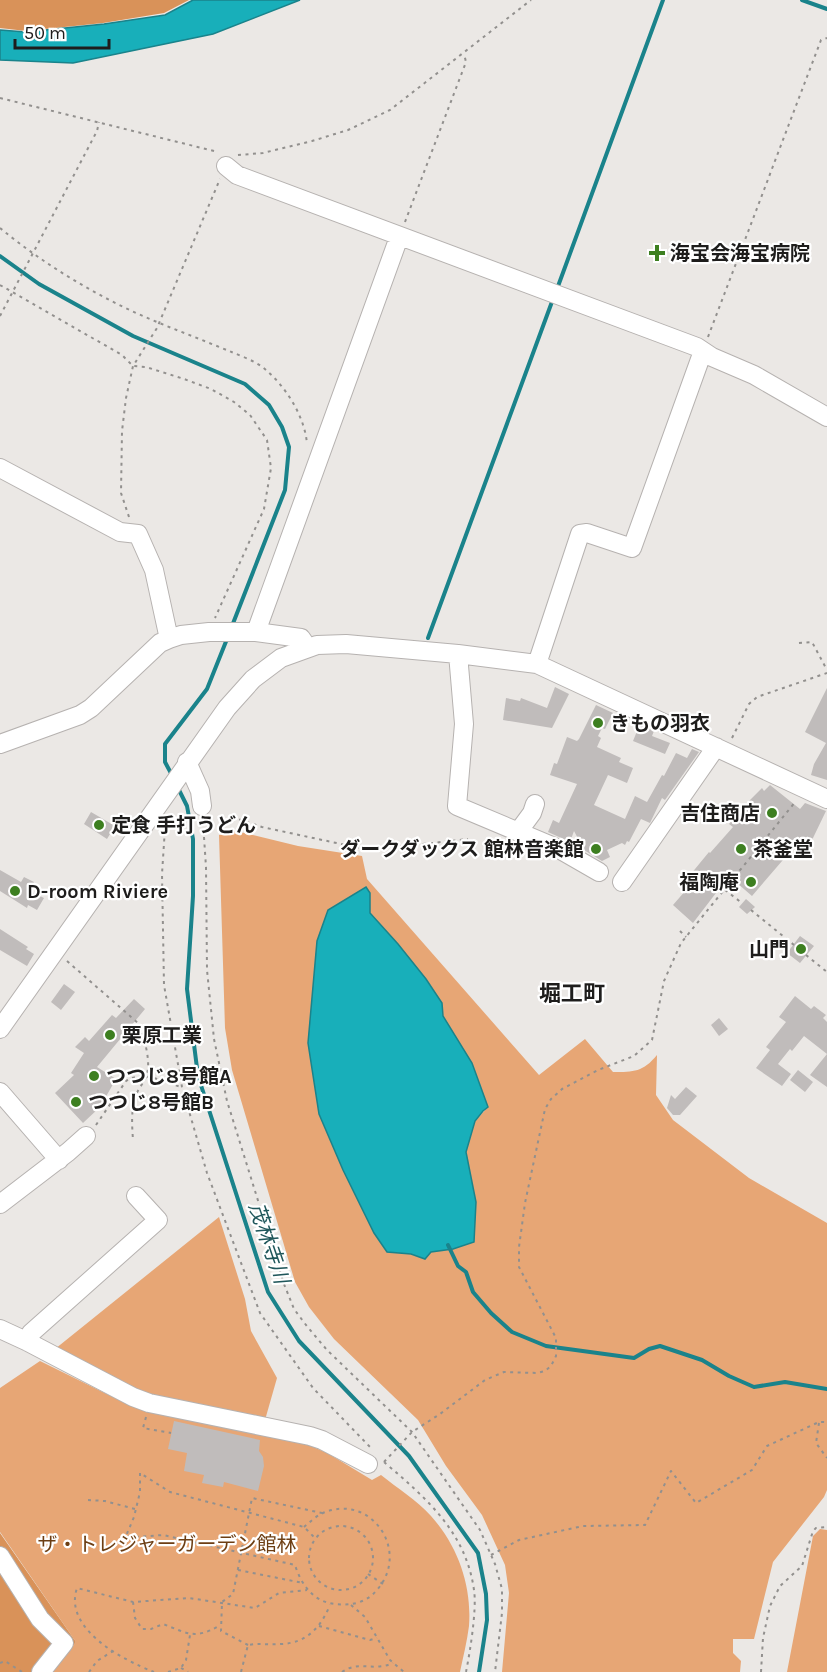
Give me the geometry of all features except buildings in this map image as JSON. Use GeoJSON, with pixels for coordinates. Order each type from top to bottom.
{"type":"FeatureCollection","features":[{"type":"Feature","properties":{"kind":"street"},"geometry":{"type":"LineString","coordinates":[[228,158],[237,176],[703,351],[754,375],[827,417]]}},
{"type":"Feature","properties":{"kind":"street"},"geometry":{"type":"LineString","coordinates":[[253,632],[399,237]]}},
{"type":"Feature","properties":{"kind":"street"},"geometry":{"type":"LineString","coordinates":[[537,664],[580,534],[587,533],[632,548],[703,351]]}},
{"type":"Feature","properties":{"kind":"street"},"geometry":{"type":"LineString","coordinates":[[0,468],[120,532],[138,534],[154,570],[169,639]]}},
{"type":"Feature","properties":{"kind":"street"},"geometry":{"type":"LineString","coordinates":[[0,744],[80,715],[91,708],[160,643],[181,635],[253,632],[301,638],[308,648]]}},
{"type":"Feature","properties":{"kind":"street"},"geometry":{"type":"LineString","coordinates":[[0,1029],[55,950],[160,809],[187,762],[227,708],[253,679],[281,658],[308,648],[346,644],[537,664],[722,746],[827,799]]}},
{"type":"Feature","properties":{"kind":"street"},"geometry":{"type":"LineString","coordinates":[[458,654],[464,724],[457,806],[511,823],[599,872]]}},
{"type":"Feature","properties":{"kind":"street"},"geometry":{"type":"LineString","coordinates":[[622,882],[722,746]]}},
{"type":"Feature","properties":{"kind":"street"},"geometry":{"type":"LineString","coordinates":[[187,762],[200,791],[202,806]]}},
{"type":"Feature","properties":{"kind":"street"},"geometry":{"type":"LineString","coordinates":[[511,823],[532,813],[535,804]]}},
{"type":"Feature","properties":{"kind":"street"},"geometry":{"type":"LineString","coordinates":[[0,1092],[59,1160]]}},
{"type":"Feature","properties":{"kind":"street"},"geometry":{"type":"LineString","coordinates":[[1,1202],[59,1160],[86,1136]]}},
{"type":"Feature","properties":{"kind":"street"},"geometry":{"type":"LineString","coordinates":[[27,1341],[31,1334],[158,1220],[136,1196]]}},
{"type":"Feature","properties":{"kind":"street"},"geometry":{"type":"LineString","coordinates":[[0,1329],[149,1403],[310,1436],[376,1460]]}},
{"type":"Feature","properties":{"kind":"street"},"geometry":{"type":"LineString","coordinates":[[0,1556],[40,1619],[64,1643],[41,1672]]}},
{"type":"Feature","properties":{"kind":"path"},"geometry":{"type":"LineString","coordinates":[[0,98],[99,122],[228,158],[243,156],[284,148],[348,130],[390,110],[531,0]]}},
{"type":"Feature","properties":{"kind":"path"},"geometry":{"type":"LineString","coordinates":[[703,351],[821,40],[827,38]]}},
{"type":"Feature","properties":{"kind":"path"},"geometry":{"type":"LineString","coordinates":[[399,237],[466,62],[464,54]]}},
{"type":"Feature","properties":{"kind":"path"},"geometry":{"type":"LineString","coordinates":[[0,316],[97,131],[99,122]]}},
{"type":"Feature","properties":{"kind":"path"},"geometry":{"type":"LineString","coordinates":[[138,534],[121,493],[122,430],[133,366],[157,328],[228,158]]}},
{"type":"Feature","properties":{"kind":"path"},"geometry":{"type":"LineString","coordinates":[[0,228],[40,258],[113,302],[249,359],[265,368],[293,403],[308,446]]}},
{"type":"Feature","properties":{"kind":"path"},"geometry":{"type":"LineString","coordinates":[[0,285],[122,355],[133,366],[146,367],[211,389],[234,402],[250,415],[267,441],[271,468],[264,509],[212,632]]}},
{"type":"Feature","properties":{"kind":"path"},"geometry":{"type":"LineString","coordinates":[[722,746],[749,704],[757,697],[827,672],[812,642],[799,643]]}},
{"type":"Feature","properties":{"kind":"path"},"geometry":{"type":"LineString","coordinates":[[376,1460],[485,1380],[504,1372],[537,1373],[551,1366],[556,1356],[556,1341],[519,1267],[519,1247],[525,1203],[545,1108],[551,1098],[562,1089],[598,1070],[634,1056],[652,1040],[664,981],[681,943],[798,799]]}},
{"type":"Feature","properties":{"kind":"path"},"geometry":{"type":"LineString","coordinates":[[202,806],[206,867],[207,970],[214,1039],[227,1101],[284,1284],[294,1309],[327,1350],[412,1432],[472,1516],[491,1555],[502,1589],[502,1613],[495,1672]]}},
{"type":"Feature","properties":{"kind":"path"},"geometry":{"type":"LineString","coordinates":[[160,809],[165,828],[162,874],[164,985],[182,1087],[207,1173],[260,1313],[313,1388],[376,1460],[420,1493],[447,1522],[470,1567],[474,1593],[466,1672]]}},
{"type":"Feature","properties":{"kind":"path"},"geometry":{"type":"LineString","coordinates":[[232,817],[262,827],[369,850],[468,839]]}},
{"type":"Feature","properties":{"kind":"path"},"geometry":{"type":"LineString","coordinates":[[725,890],[742,903]]}},
{"type":"Feature","properties":{"kind":"path"},"geometry":{"type":"LineString","coordinates":[[751,910],[794,945]]}},
{"type":"Feature","properties":{"kind":"path"},"geometry":{"type":"LineString","coordinates":[[680,932],[686,937]]}},
{"type":"Feature","properties":{"kind":"path"},"geometry":{"type":"LineString","coordinates":[[55,950],[138,1023],[142,1030],[148,1066],[146,1077],[135,1097],[132,1117],[133,1140]]}},
{"type":"Feature","properties":{"kind":"path"},"geometry":{"type":"LineString","coordinates":[[806,955],[827,972]]}},
{"type":"Feature","properties":{"kind":"path"},"geometry":{"type":"LineString","coordinates":[[86,1136],[92,1131],[126,1081],[135,1077],[146,1077],[182,1087]]}},
{"type":"Feature","properties":{"kind":"path"},"geometry":{"type":"LineString","coordinates":[[149,1403],[143,1428],[171,1433]]}},
{"type":"Feature","properties":{"kind":"path"},"geometry":{"type":"LineString","coordinates":[[491,1555],[519,1540],[583,1526],[645,1525],[671,1471],[696,1503],[752,1470],[766,1446],[819,1422],[827,1422]]}},
{"type":"Feature","properties":{"kind":"path"},"geometry":{"type":"LineString","coordinates":[[819,1422],[816,1443],[827,1458]]}},
{"type":"Feature","properties":{"kind":"path"},"geometry":{"type":"LineString","coordinates":[[304,1527],[322,1513],[338,1509],[353,1510],[368,1516],[380,1526],[388,1540],[391,1555],[389,1570],[383,1584],[373,1595],[360,1602],[330,1604],[318,1599],[308,1590],[295,1565],[163,1535],[126,1536],[140,1492],[140,1473],[170,1492],[304,1527],[315,1538]]}},
{"type":"Feature","properties":{"kind":"path"},"geometry":{"type":"LineString","coordinates":[[322,1513],[252,1498],[233,1594],[222,1602],[219,1626],[221,1631],[248,1645],[298,1642],[323,1622],[330,1604]]}},
{"type":"Feature","properties":{"kind":"path"},"geometry":{"type":"LineString","coordinates":[[88,1500],[105,1501],[136,1509]]}},
{"type":"Feature","properties":{"kind":"path"},"geometry":{"type":"LineString","coordinates":[[332,1526],[352,1527],[361,1533],[368,1540],[372,1550],[373,1560],[368,1574],[358,1585],[348,1589],[336,1590],[326,1586],[311,1570],[310,1548],[315,1538],[332,1526]]}},
{"type":"Feature","properties":{"kind":"path"},"geometry":{"type":"LineString","coordinates":[[761,1672],[763,1638],[775,1593],[802,1566],[816,1527],[827,1527]]}},
{"type":"Feature","properties":{"kind":"path"},"geometry":{"type":"LineString","coordinates":[[238,1570],[303,1583]]}},
{"type":"Feature","properties":{"kind":"path"},"geometry":{"type":"LineString","coordinates":[[368,1574],[383,1584]]}},
{"type":"Feature","properties":{"kind":"path"},"geometry":{"type":"LineString","coordinates":[[154,1672],[113,1651],[80,1623],[74,1607],[77,1588],[133,1602],[189,1598],[255,1608],[279,1593],[308,1590]]}},
{"type":"Feature","properties":{"kind":"path"},"geometry":{"type":"LineString","coordinates":[[133,1602],[135,1618],[142,1629],[152,1629],[163,1624],[190,1635],[206,1634],[219,1626]]}},
{"type":"Feature","properties":{"kind":"path"},"geometry":{"type":"LineString","coordinates":[[349,1604],[365,1617],[393,1663],[402,1672]]}},
{"type":"Feature","properties":{"kind":"path"},"geometry":{"type":"LineString","coordinates":[[319,1625],[370,1640],[377,1638]]}},
{"type":"Feature","properties":{"kind":"path"},"geometry":{"type":"LineString","coordinates":[[168,1672],[181,1668],[186,1660],[190,1635]]}},
{"type":"Feature","properties":{"kind":"path"},"geometry":{"type":"LineString","coordinates":[[241,1672],[248,1645]]}},
{"type":"Feature","properties":{"kind":"path"},"geometry":{"type":"LineString","coordinates":[[89,1672],[98,1661],[113,1651]]}},
{"type":"Feature","properties":{"kind":"path"},"geometry":{"type":"LineString","coordinates":[[0,1663],[5,1661],[22,1672]]}},
{"type":"Feature","properties":{"kind":"path"},"geometry":{"type":"LineString","coordinates":[[342,1672],[348,1668],[383,1669],[393,1663]]}},
{"type":"Feature","properties":{"kind":"path"},"geometry":{"type":"LineString","coordinates":[[181,1668],[188,1672]]}},
{"type":"Feature","properties":{"kind":"green space"},"geometry":{"type":"Polygon","coordinates":[[[236,831],[298,846],[362,856],[367,879],[539,1075],[585,1039],[613,1072],[638,1070],[657,1055],[656,1095],[673,1120],[749,1178],[827,1223],[827,1490],[824,1497],[773,1562],[754,1639],[733,1639],[733,1653],[741,1661],[740,1672],[502,1672],[509,1593],[505,1565],[482,1515],[446,1466],[418,1420],[334,1339],[309,1307],[295,1282],[232,1070],[225,1028],[219,835],[236,831]],[[366,888],[350,898],[308,1043],[319,1114],[374,1233],[387,1252],[411,1254],[425,1259],[431,1252],[453,1249],[476,1202],[466,1152],[475,1121],[488,1107],[472,1063],[443,1016],[442,1003],[426,979],[370,913],[370,893],[366,888]]]}},
{"type":"Feature","properties":{"kind":"green space"},"geometry":{"type":"Polygon","coordinates":[[[219,1217],[245,1299],[251,1331],[277,1378],[265,1420],[134,1391],[55,1349],[219,1217]]]}},
{"type":"Feature","properties":{"kind":"green space","name":"ザ・トレジャーガーデン館林"},"geometry":{"type":"Polygon","coordinates":[[[40,1361],[129,1405],[305,1443],[329,1454],[372,1480],[381,1475],[431,1516],[456,1553],[465,1582],[469,1611],[469,1626],[460,1672],[52,1672],[76,1642],[0,1532],[0,1388],[40,1361]]]}},
{"type":"Feature","properties":{"kind":"green space"},"geometry":{"type":"Polygon","coordinates":[[[820,1529],[827,1530],[827,1672],[787,1672],[813,1536],[820,1529]]]}},
{"type":"Feature","properties":{"kind":"shaded area"},"geometry":{"type":"Polygon","coordinates":[[[0,0],[189,0],[164,13],[103,23],[26,31],[0,28],[0,0]]]}},
{"type":"Feature","properties":{"kind":"shaded area"},"geometry":{"type":"Polygon","coordinates":[[[0,1533],[76,1642],[52,1672],[0,1672],[0,1533]]]}},
{"type":"Feature","properties":{"kind":"water"},"geometry":{"type":"Polygon","coordinates":[[[193,0],[300,0],[213,34],[73,63],[0,60],[0,30],[26,32],[165,15],[193,0]]]}},
{"type":"Feature","properties":{"kind":"water"},"geometry":{"type":"Polygon","coordinates":[[[366,887],[370,893],[370,913],[426,979],[442,1003],[443,1016],[472,1063],[488,1107],[475,1121],[466,1152],[476,1202],[474,1242],[453,1249],[431,1252],[425,1259],[411,1254],[387,1252],[374,1233],[319,1114],[308,1043],[317,941],[328,910],[366,887]]]}},
{"type":"Feature","properties":{"kind":"waterway"},"geometry":{"type":"LineString","coordinates":[[557,289],[663,0]]}},
{"type":"Feature","properties":{"kind":"waterway"},"geometry":{"type":"LineString","coordinates":[[802,0],[827,9]]}},
{"type":"Feature","properties":{"kind":"waterway"},"geometry":{"type":"LineString","coordinates":[[0,256],[39,284],[133,336],[245,384],[269,405],[282,427],[289,447],[285,490],[232,626]]}},
{"type":"Feature","properties":{"kind":"waterway"},"geometry":{"type":"LineString","coordinates":[[428,638],[553,299]]}},
{"type":"Feature","properties":{"kind":"waterway"},"geometry":{"type":"LineString","coordinates":[[173,777],[165,762],[165,744],[207,689],[227,639]]}},
{"type":"Feature","properties":{"kind":"waterway","name":"茂林寺川"},"geometry":{"type":"LineString","coordinates":[[177,786],[187,806],[193,839],[193,896],[187,989],[198,1076],[268,1292],[299,1341],[409,1456],[478,1553],[486,1594],[487,1620],[479,1672]]}},
{"type":"Feature","properties":{"kind":"waterway"},"geometry":{"type":"LineString","coordinates":[[448,1245],[458,1266],[466,1272],[473,1292],[491,1313],[512,1332],[546,1346],[634,1358],[649,1349],[660,1346],[702,1360],[754,1387],[785,1382],[827,1389]]}},
{"type":"Feature","properties":{"kind":"place","name":"海宝会海宝病院"},"geometry":{"type":"Point","coordinates":[657,253]}},
{"type":"Feature","properties":{"kind":"place","name":"きもの羽衣"},"geometry":{"type":"Point","coordinates":[598,723]}},
{"type":"Feature","properties":{"kind":"place","name":"吉住商店"},"geometry":{"type":"Point","coordinates":[772,813]}},
{"type":"Feature","properties":{"kind":"place","name":"定食 手打うどん"},"geometry":{"type":"Point","coordinates":[99,825]}},
{"type":"Feature","properties":{"kind":"place","name":"ダークダックス 館林音楽館"},"geometry":{"type":"Point","coordinates":[596,849]}},
{"type":"Feature","properties":{"kind":"place","name":"茶釜堂"},"geometry":{"type":"Point","coordinates":[741,849]}},
{"type":"Feature","properties":{"kind":"place","name":"福陶庵"},"geometry":{"type":"Point","coordinates":[751,882]}},
{"type":"Feature","properties":{"kind":"place","name":"D-room Riviere"},"geometry":{"type":"Point","coordinates":[15,891]}},
{"type":"Feature","properties":{"kind":"place","name":"山門"},"geometry":{"type":"Point","coordinates":[801,949]}},
{"type":"Feature","properties":{"kind":"place","name":"栗原工業"},"geometry":{"type":"Point","coordinates":[110,1035]}},
{"type":"Feature","properties":{"kind":"place","name":"つつじ8号館A"},"geometry":{"type":"Point","coordinates":[94,1076]}},
{"type":"Feature","properties":{"kind":"place","name":"つつじ8号館B"},"geometry":{"type":"Point","coordinates":[76,1102]}},
{"type":"Feature","properties":{"kind":"district","name":"堀工町"},"geometry":{"type":"Point","coordinates":[572,993]}}]}
